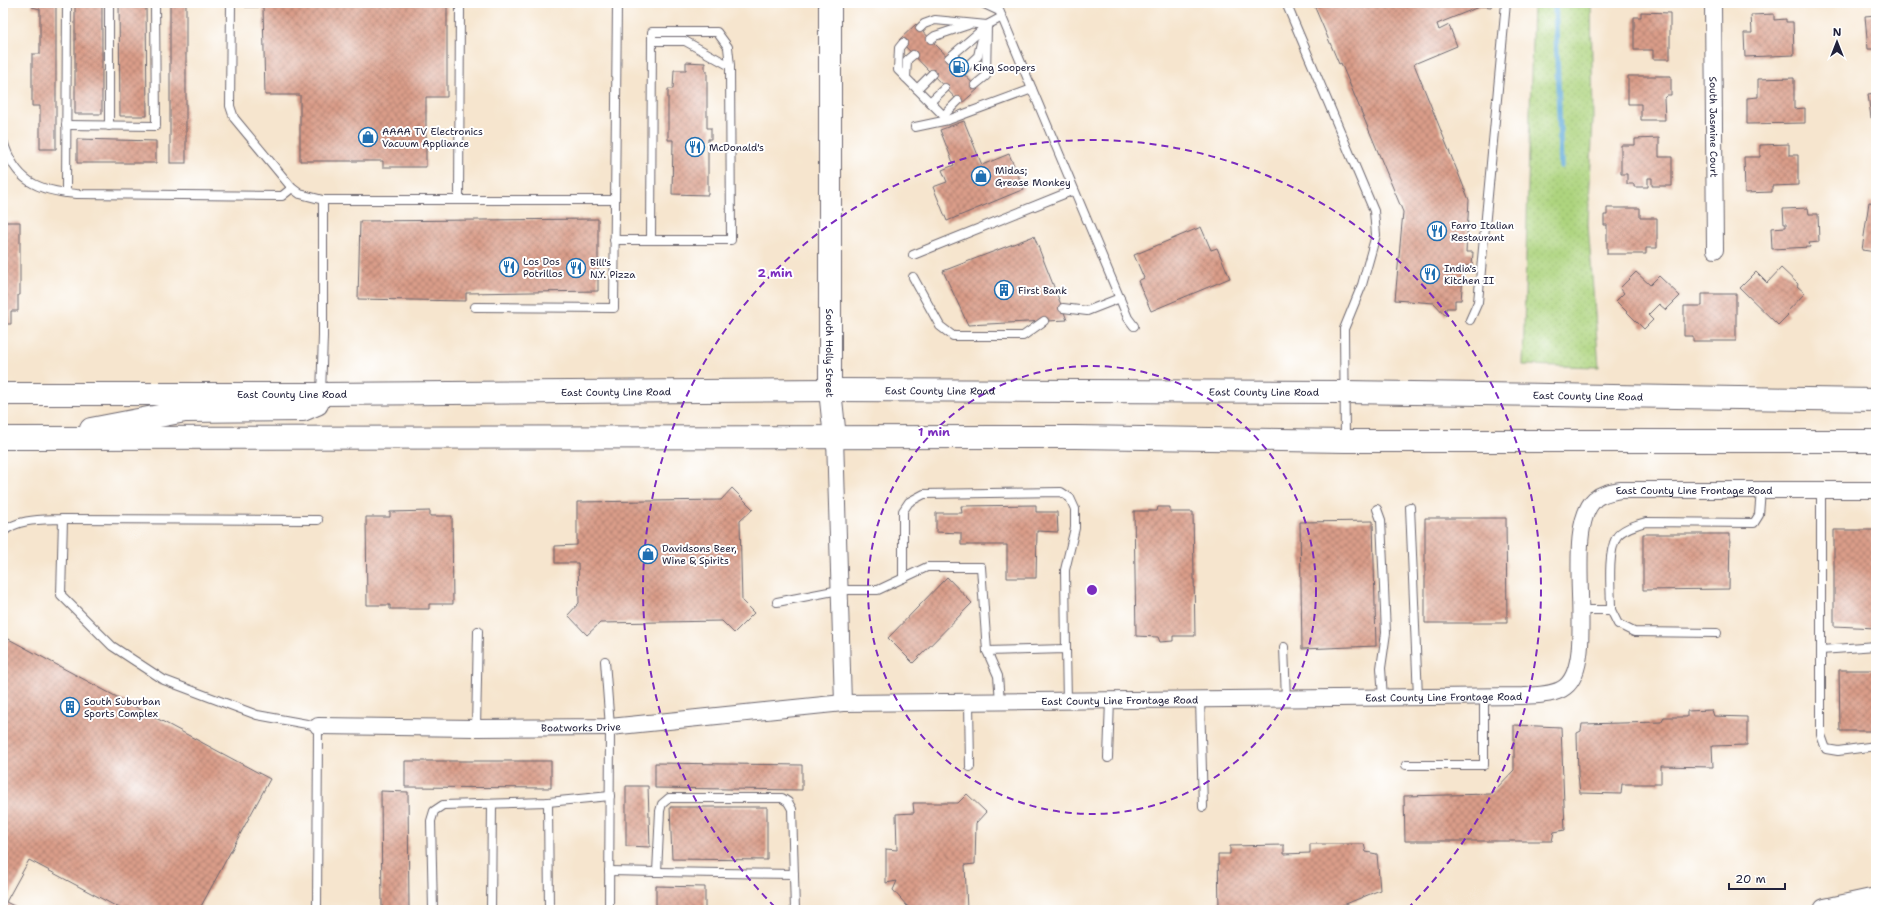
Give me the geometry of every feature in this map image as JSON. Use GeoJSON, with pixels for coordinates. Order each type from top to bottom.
{"type":"FeatureCollection","features":[{"type":"Feature","properties":{"kind":"main road","name":"South Holly Street"},"geometry":{"type":"LineString","coordinates":[[830,3],[830,390],[835,438]]}},
{"type":"Feature","properties":{"kind":"main road","name":"East County Line Road"},"geometry":{"type":"LineString","coordinates":[[3,394],[321,394],[830,390],[1345,392],[1876,400]]}},
{"type":"Feature","properties":{"kind":"main road"},"geometry":{"type":"LineString","coordinates":[[42,438],[185,412],[303,410],[317,404],[321,394]]}},
{"type":"Feature","properties":{"kind":"main road"},"geometry":{"type":"LineString","coordinates":[[3,438],[1075,437],[1345,441],[1876,441]]}},
{"type":"Feature","properties":{"kind":"main road"},"geometry":{"type":"LineString","coordinates":[[1825,910],[1876,899]]}},
{"type":"Feature","properties":{"kind":"street","name":"South Jasmine Court"},"geometry":{"type":"LineString","coordinates":[[1713,3],[1715,250]]}},
{"type":"Feature","properties":{"kind":"street","name":"South Holly Street"},"geometry":{"type":"LineString","coordinates":[[835,438],[843,704]]}},
{"type":"Feature","properties":{"kind":"street","name":"East County Line Frontage Road"},"geometry":{"type":"LineString","coordinates":[[843,704],[1000,701],[1484,697],[1524,696],[1553,693],[1564,688],[1571,682],[1576,674],[1580,645],[1580,533],[1588,509],[1594,500],[1605,493],[1620,490],[1876,490]]}},
{"type":"Feature","properties":{"kind":"street","name":"Boatworks Drive"},"geometry":{"type":"LineString","coordinates":[[318,726],[476,728],[610,727],[843,704]]}},
{"type":"Feature","properties":{"kind":"lane"},"geometry":{"type":"LineString","coordinates":[[66,193],[67,3]]}},
{"type":"Feature","properties":{"kind":"lane"},"geometry":{"type":"LineString","coordinates":[[109,3],[109,126]]}},
{"type":"Feature","properties":{"kind":"lane"},"geometry":{"type":"LineString","coordinates":[[66,125],[156,126],[156,3]]}},
{"type":"Feature","properties":{"kind":"lane"},"geometry":{"type":"LineString","coordinates":[[231,3],[230,106],[234,118],[292,188],[305,196],[323,200],[615,200]]}},
{"type":"Feature","properties":{"kind":"lane"},"geometry":{"type":"LineString","coordinates":[[459,200],[460,3]]}},
{"type":"Feature","properties":{"kind":"lane"},"geometry":{"type":"LineString","coordinates":[[475,307],[614,308],[617,3]]}},
{"type":"Feature","properties":{"kind":"lane"},"geometry":{"type":"LineString","coordinates":[[982,3],[999,10],[1128,318],[1134,326]]}},
{"type":"Feature","properties":{"kind":"lane"},"geometry":{"type":"LineString","coordinates":[[1286,3],[1374,211],[1376,223],[1376,235],[1362,285],[1344,329],[1345,441]]}},
{"type":"Feature","properties":{"kind":"lane"},"geometry":{"type":"LineString","coordinates":[[1470,320],[1478,302],[1506,3]]}},
{"type":"Feature","properties":{"kind":"lane"},"geometry":{"type":"LineString","coordinates":[[949,58],[986,27],[999,10]]}},
{"type":"Feature","properties":{"kind":"lane"},"geometry":{"type":"LineString","coordinates":[[920,28],[924,24],[935,20],[986,27]]}},
{"type":"Feature","properties":{"kind":"lane"},"geometry":{"type":"LineString","coordinates":[[931,39],[935,36],[971,24]]}},
{"type":"Feature","properties":{"kind":"lane"},"geometry":{"type":"LineString","coordinates":[[962,72],[978,56],[986,27]]}},
{"type":"Feature","properties":{"kind":"lane"},"geometry":{"type":"LineString","coordinates":[[975,85],[986,76],[986,27]]}},
{"type":"Feature","properties":{"kind":"lane"},"geometry":{"type":"LineString","coordinates":[[614,240],[651,240],[731,240],[730,66],[728,47],[717,32],[652,32],[651,240]]}},
{"type":"Feature","properties":{"kind":"lane"},"geometry":{"type":"LineString","coordinates":[[652,41],[685,41],[730,66]]}},
{"type":"Feature","properties":{"kind":"lane"},"geometry":{"type":"LineString","coordinates":[[903,43],[898,48],[898,70],[946,118]]}},
{"type":"Feature","properties":{"kind":"lane"},"geometry":{"type":"LineString","coordinates":[[906,78],[908,60],[914,55]]}},
{"type":"Feature","properties":{"kind":"lane"},"geometry":{"type":"LineString","coordinates":[[917,89],[932,74]]}},
{"type":"Feature","properties":{"kind":"lane"},"geometry":{"type":"LineString","coordinates":[[930,102],[945,88]]}},
{"type":"Feature","properties":{"kind":"lane"},"geometry":{"type":"LineString","coordinates":[[915,127],[1032,89]]}},
{"type":"Feature","properties":{"kind":"lane"},"geometry":{"type":"LineString","coordinates":[[946,118],[958,101]]}},
{"type":"Feature","properties":{"kind":"lane"},"geometry":{"type":"LineString","coordinates":[[3,141],[9,158],[25,180],[40,188],[66,193],[282,196],[292,188]]}},
{"type":"Feature","properties":{"kind":"lane"},"geometry":{"type":"LineString","coordinates":[[913,256],[1074,190]]}},
{"type":"Feature","properties":{"kind":"lane"},"geometry":{"type":"LineString","coordinates":[[321,394],[323,336],[323,200]]}},
{"type":"Feature","properties":{"kind":"lane"},"geometry":{"type":"LineString","coordinates":[[913,277],[940,326],[953,336],[1023,336],[1044,321]]}},
{"type":"Feature","properties":{"kind":"lane"},"geometry":{"type":"LineString","coordinates":[[1063,308],[1088,311],[1120,298]]}},
{"type":"Feature","properties":{"kind":"lane"},"geometry":{"type":"LineString","coordinates":[[1717,633],[1634,632],[1618,624],[1611,610],[1612,554],[1616,538],[1629,528],[1646,522],[1754,523],[1759,515],[1760,490]]}},
{"type":"Feature","properties":{"kind":"lane"},"geometry":{"type":"LineString","coordinates":[[1821,490],[1821,735],[1826,749],[1838,751],[1876,746]]}},
{"type":"Feature","properties":{"kind":"lane"},"geometry":{"type":"LineString","coordinates":[[903,578],[903,511],[909,502],[924,494],[1061,492],[1070,498],[1075,509],[1074,533],[1065,570],[1068,701]]}},
{"type":"Feature","properties":{"kind":"lane"},"geometry":{"type":"LineString","coordinates":[[1410,507],[1418,697]]}},
{"type":"Feature","properties":{"kind":"lane"},"geometry":{"type":"LineString","coordinates":[[1377,509],[1382,520],[1386,633],[1381,668],[1383,698]]}},
{"type":"Feature","properties":{"kind":"lane"},"geometry":{"type":"LineString","coordinates":[[3,532],[9,527],[23,522],[63,519],[318,520]]}},
{"type":"Feature","properties":{"kind":"lane"},"geometry":{"type":"LineString","coordinates":[[63,519],[61,595],[112,646],[164,680],[257,715],[318,726],[317,910]]}},
{"type":"Feature","properties":{"kind":"lane"},"geometry":{"type":"LineString","coordinates":[[777,602],[839,590],[878,590],[927,567],[981,567],[987,651],[998,676],[1000,701]]}},
{"type":"Feature","properties":{"kind":"lane"},"geometry":{"type":"LineString","coordinates":[[1580,610],[1611,610]]}},
{"type":"Feature","properties":{"kind":"lane"},"geometry":{"type":"LineString","coordinates":[[476,728],[478,631]]}},
{"type":"Feature","properties":{"kind":"lane"},"geometry":{"type":"LineString","coordinates":[[1821,650],[1876,646]]}},
{"type":"Feature","properties":{"kind":"lane"},"geometry":{"type":"LineString","coordinates":[[1284,647],[1286,699]]}},
{"type":"Feature","properties":{"kind":"lane"},"geometry":{"type":"LineString","coordinates":[[987,651],[1066,649]]}},
{"type":"Feature","properties":{"kind":"lane"},"geometry":{"type":"LineString","coordinates":[[605,660],[610,727],[609,910]]}},
{"type":"Feature","properties":{"kind":"lane"},"geometry":{"type":"LineString","coordinates":[[1406,765],[1484,765],[1484,697]]}},
{"type":"Feature","properties":{"kind":"lane"},"geometry":{"type":"LineString","coordinates":[[1108,758],[1110,700]]}},
{"type":"Feature","properties":{"kind":"lane"},"geometry":{"type":"LineString","coordinates":[[1200,700],[1203,808]]}},
{"type":"Feature","properties":{"kind":"lane"},"geometry":{"type":"LineString","coordinates":[[969,702],[970,767]]}},
{"type":"Feature","properties":{"kind":"lane"},"geometry":{"type":"LineString","coordinates":[[433,910],[431,821],[434,811],[443,805],[548,802],[610,796]]}},
{"type":"Feature","properties":{"kind":"lane"},"geometry":{"type":"LineString","coordinates":[[657,872],[660,811],[662,804],[669,798],[782,798],[788,802],[792,809],[795,910]]}},
{"type":"Feature","properties":{"kind":"lane"},"geometry":{"type":"LineString","coordinates":[[548,802],[548,910]]}},
{"type":"Feature","properties":{"kind":"lane"},"geometry":{"type":"LineString","coordinates":[[491,910],[492,804]]}},
{"type":"Feature","properties":{"kind":"lane"},"geometry":{"type":"LineString","coordinates":[[609,871],[794,874]]}},
{"type":"Feature","properties":{"kind":"green space"},"geometry":{"type":"Polygon","coordinates":[[[1533,3],[1591,3],[1593,119],[1588,224],[1599,367],[1523,365],[1533,3]]]}},
{"type":"Feature","properties":{"kind":"building"},"geometry":{"type":"Polygon","coordinates":[[[32,3],[56,3],[56,149],[40,149],[40,106],[32,106],[32,54],[40,54],[40,9],[32,7],[32,3]]]}},
{"type":"Feature","properties":{"kind":"building"},"geometry":{"type":"Polygon","coordinates":[[[75,3],[102,3],[102,114],[75,114],[75,3]]]}},
{"type":"Feature","properties":{"kind":"building"},"geometry":{"type":"Polygon","coordinates":[[[119,3],[146,3],[147,116],[120,116],[119,3]]]}},
{"type":"Feature","properties":{"kind":"building"},"geometry":{"type":"Polygon","coordinates":[[[170,3],[186,3],[186,163],[170,163],[170,3]]]}},
{"type":"Feature","properties":{"kind":"building"},"geometry":{"type":"Polygon","coordinates":[[[245,3],[447,3],[447,97],[426,97],[426,167],[383,167],[383,161],[300,161],[300,95],[265,95],[263,7],[245,7],[245,3]]]}},
{"type":"Feature","properties":{"kind":"building"},"geometry":{"type":"Polygon","coordinates":[[[1313,3],[1492,3],[1491,7],[1481,6],[1437,24],[1439,30],[1449,25],[1457,46],[1414,64],[1469,200],[1466,252],[1473,252],[1472,266],[1464,266],[1461,300],[1455,300],[1455,308],[1446,308],[1446,316],[1434,303],[1395,300],[1403,212],[1341,63],[1339,64],[1313,3]]]}},
{"type":"Feature","properties":{"kind":"building"},"geometry":{"type":"Polygon","coordinates":[[[1641,12],[1670,13],[1670,59],[1653,59],[1653,50],[1634,50],[1634,17],[1641,17],[1641,12]]]}},
{"type":"Feature","properties":{"kind":"building"},"geometry":{"type":"Polygon","coordinates":[[[1774,14],[1774,20],[1786,19],[1786,22],[1793,22],[1794,55],[1745,57],[1744,33],[1752,33],[1751,15],[1774,14]]]}},
{"type":"Feature","properties":{"kind":"building"},"geometry":{"type":"Polygon","coordinates":[[[1876,15],[1876,49],[1868,49],[1865,16],[1876,15]]]}},
{"type":"Feature","properties":{"kind":"building"},"geometry":{"type":"Polygon","coordinates":[[[916,24],[978,89],[961,104],[899,40],[916,24]]]}},
{"type":"Feature","properties":{"kind":"building"},"geometry":{"type":"Polygon","coordinates":[[[686,62],[705,63],[705,70],[707,71],[707,128],[711,128],[711,139],[708,139],[708,195],[672,194],[673,140],[668,140],[668,89],[673,89],[674,70],[686,70],[686,62]]]}},
{"type":"Feature","properties":{"kind":"building"},"geometry":{"type":"Polygon","coordinates":[[[1628,76],[1671,76],[1671,95],[1667,95],[1664,98],[1665,120],[1641,120],[1641,104],[1628,104],[1628,76]]]}},
{"type":"Feature","properties":{"kind":"building"},"geometry":{"type":"Polygon","coordinates":[[[1794,78],[1794,109],[1805,108],[1805,123],[1747,124],[1747,98],[1758,97],[1758,79],[1794,78]]]}},
{"type":"Feature","properties":{"kind":"building"},"geometry":{"type":"Polygon","coordinates":[[[1876,93],[1876,117],[1871,118],[1868,94],[1876,93]]]}},
{"type":"Feature","properties":{"kind":"building","name":"Midas; Grease Monkey"},"geometry":{"type":"Polygon","coordinates":[[[964,121],[982,165],[1009,154],[1024,189],[947,221],[933,187],[947,182],[942,170],[954,165],[940,130],[964,121]]]}},
{"type":"Feature","properties":{"kind":"building"},"geometry":{"type":"Polygon","coordinates":[[[1659,138],[1659,157],[1672,157],[1672,186],[1652,186],[1652,178],[1648,178],[1648,187],[1634,187],[1634,184],[1627,184],[1627,174],[1621,174],[1621,145],[1635,145],[1635,139],[1659,138]]]}},
{"type":"Feature","properties":{"kind":"building"},"geometry":{"type":"Polygon","coordinates":[[[77,139],[156,141],[156,163],[77,163],[77,139]]]}},
{"type":"Feature","properties":{"kind":"building"},"geometry":{"type":"Polygon","coordinates":[[[1789,144],[1789,155],[1798,155],[1798,185],[1772,186],[1772,192],[1745,193],[1744,157],[1760,157],[1760,145],[1789,144]]]}},
{"type":"Feature","properties":{"kind":"building"},"geometry":{"type":"Polygon","coordinates":[[[1869,202],[1876,203],[1876,252],[1862,250],[1869,202]]]}},
{"type":"Feature","properties":{"kind":"building"},"geometry":{"type":"Polygon","coordinates":[[[1607,208],[1640,208],[1640,218],[1657,218],[1657,248],[1646,248],[1646,254],[1607,254],[1607,225],[1604,225],[1604,215],[1607,215],[1607,208]]]}},
{"type":"Feature","properties":{"kind":"building"},"geometry":{"type":"Polygon","coordinates":[[[1808,208],[1809,214],[1818,214],[1819,242],[1809,243],[1810,247],[1772,249],[1771,228],[1786,227],[1786,224],[1784,224],[1783,209],[1808,208]]]}},
{"type":"Feature","properties":{"kind":"building"},"geometry":{"type":"Polygon","coordinates":[[[598,219],[598,291],[466,293],[466,301],[358,299],[360,221],[598,219]]]}},
{"type":"Feature","properties":{"kind":"building"},"geometry":{"type":"Polygon","coordinates":[[[3,222],[20,222],[20,295],[18,295],[18,311],[11,311],[11,324],[3,324],[3,222]]]}},
{"type":"Feature","properties":{"kind":"building"},"geometry":{"type":"Polygon","coordinates":[[[1201,227],[1211,250],[1217,248],[1230,278],[1151,311],[1138,281],[1144,278],[1134,255],[1201,227]]]}},
{"type":"Feature","properties":{"kind":"building","name":"First Bank"},"geometry":{"type":"Polygon","coordinates":[[[1034,236],[1067,320],[968,325],[943,271],[1034,236]]]}},
{"type":"Feature","properties":{"kind":"building"},"geometry":{"type":"Polygon","coordinates":[[[1781,268],[1805,293],[1786,313],[1788,315],[1778,325],[1740,288],[1756,272],[1767,283],[1781,268]]]}},
{"type":"Feature","properties":{"kind":"building"},"geometry":{"type":"Polygon","coordinates":[[[1636,272],[1650,285],[1659,276],[1680,296],[1666,310],[1659,304],[1648,315],[1653,320],[1644,329],[1616,301],[1624,293],[1620,288],[1636,272]]]}},
{"type":"Feature","properties":{"kind":"building"},"geometry":{"type":"Polygon","coordinates":[[[1702,294],[1736,294],[1736,341],[1693,341],[1693,336],[1684,336],[1684,306],[1702,306],[1702,294]]]}},
{"type":"Feature","properties":{"kind":"building","name":"Davidsons Beer, Wine & Spirits"},"geometry":{"type":"Polygon","coordinates":[[[732,488],[753,509],[740,521],[742,601],[754,613],[734,633],[722,621],[600,623],[587,635],[568,615],[579,603],[578,563],[555,563],[555,546],[577,545],[577,502],[721,500],[732,488]]]}},
{"type":"Feature","properties":{"kind":"building"},"geometry":{"type":"Polygon","coordinates":[[[1036,505],[1036,512],[1057,512],[1058,532],[1037,531],[1036,578],[1007,578],[1007,545],[961,545],[961,533],[936,532],[936,513],[962,513],[961,506],[1036,505]]]}},
{"type":"Feature","properties":{"kind":"building"},"geometry":{"type":"Polygon","coordinates":[[[1158,507],[1170,507],[1170,512],[1193,512],[1195,636],[1173,636],[1173,641],[1160,642],[1158,637],[1136,636],[1134,511],[1157,511],[1158,507]]]}},
{"type":"Feature","properties":{"kind":"building"},"geometry":{"type":"Polygon","coordinates":[[[430,511],[430,516],[452,516],[453,604],[429,604],[429,609],[390,609],[390,605],[367,605],[366,517],[390,517],[390,512],[430,511]]]}},
{"type":"Feature","properties":{"kind":"building"},"geometry":{"type":"Polygon","coordinates":[[[1425,518],[1506,518],[1507,623],[1425,623],[1425,518]]]}},
{"type":"Feature","properties":{"kind":"building"},"geometry":{"type":"Polygon","coordinates":[[[1373,521],[1376,646],[1302,649],[1300,522],[1373,521]]]}},
{"type":"Feature","properties":{"kind":"building"},"geometry":{"type":"Polygon","coordinates":[[[1834,530],[1876,530],[1876,628],[1834,626],[1834,530]]]}},
{"type":"Feature","properties":{"kind":"building"},"geometry":{"type":"Polygon","coordinates":[[[1643,534],[1730,534],[1729,589],[1643,590],[1643,534]]]}},
{"type":"Feature","properties":{"kind":"building"},"geometry":{"type":"Polygon","coordinates":[[[947,577],[972,603],[913,663],[888,638],[947,577]]]}},
{"type":"Feature","properties":{"kind":"building","name":"South Suburban Sports Complex"},"geometry":{"type":"Polygon","coordinates":[[[3,636],[270,779],[199,910],[123,910],[29,860],[6,902],[22,910],[3,910],[3,636]]]}},
{"type":"Feature","properties":{"kind":"building"},"geometry":{"type":"Polygon","coordinates":[[[1839,670],[1876,670],[1876,731],[1840,731],[1839,670]]]}},
{"type":"Feature","properties":{"kind":"building"},"geometry":{"type":"Polygon","coordinates":[[[1712,710],[1714,716],[1747,717],[1747,745],[1712,746],[1713,767],[1661,766],[1661,784],[1622,784],[1621,794],[1580,793],[1577,733],[1581,731],[1582,724],[1661,722],[1664,717],[1687,717],[1687,711],[1712,710]]]}},
{"type":"Feature","properties":{"kind":"building"},"geometry":{"type":"Polygon","coordinates":[[[1514,725],[1561,727],[1565,830],[1554,832],[1552,841],[1405,841],[1404,796],[1491,794],[1514,770],[1514,725]]]}},
{"type":"Feature","properties":{"kind":"building"},"geometry":{"type":"Polygon","coordinates":[[[405,761],[551,761],[551,788],[405,787],[405,761]]]}},
{"type":"Feature","properties":{"kind":"building"},"geometry":{"type":"Polygon","coordinates":[[[655,763],[802,765],[802,790],[655,788],[655,763]]]}},
{"type":"Feature","properties":{"kind":"building"},"geometry":{"type":"Polygon","coordinates":[[[626,786],[648,786],[650,847],[626,846],[626,786]]]}},
{"type":"Feature","properties":{"kind":"building"},"geometry":{"type":"Polygon","coordinates":[[[381,791],[408,792],[409,910],[382,910],[381,791]]]}},
{"type":"Feature","properties":{"kind":"building"},"geometry":{"type":"Polygon","coordinates":[[[967,794],[986,812],[976,823],[975,864],[965,865],[967,910],[915,910],[907,906],[893,890],[897,881],[886,883],[886,849],[897,850],[896,814],[914,813],[913,803],[958,803],[967,794]]]}},
{"type":"Feature","properties":{"kind":"building"},"geometry":{"type":"Polygon","coordinates":[[[670,807],[767,807],[767,860],[672,859],[670,807]]]}},
{"type":"Feature","properties":{"kind":"building"},"geometry":{"type":"Polygon","coordinates":[[[1310,844],[1364,844],[1366,852],[1377,854],[1380,890],[1331,910],[1219,910],[1218,854],[1230,854],[1230,846],[1284,845],[1284,854],[1310,853],[1310,844]]]}},
{"type":"Feature","properties":{"kind":"building"},"geometry":{"type":"Polygon","coordinates":[[[656,886],[705,887],[705,910],[656,910],[656,886]]]}},
{"type":"Feature","properties":{"kind":"waterway"},"geometry":{"type":"LineString","coordinates":[[1555,3],[1561,166]]}},
{"type":"Feature","properties":{"kind":"place","name":"King Soopers"},"geometry":{"type":"Point","coordinates":[959,67]}},
{"type":"Feature","properties":{"kind":"place","name":"AAAA TV Electronics Vacuum Appliance"},"geometry":{"type":"Point","coordinates":[368,137]}},
{"type":"Feature","properties":{"kind":"place","name":"McDonald's"},"geometry":{"type":"Point","coordinates":[695,147]}},
{"type":"Feature","properties":{"kind":"place","name":"Midas; Grease Monkey"},"geometry":{"type":"Point","coordinates":[981,176]}},
{"type":"Feature","properties":{"kind":"place","name":"Farro Italian Restaurant"},"geometry":{"type":"Point","coordinates":[1437,231]}},
{"type":"Feature","properties":{"kind":"place","name":"Los Dos Potrillos"},"geometry":{"type":"Point","coordinates":[509,267]}},
{"type":"Feature","properties":{"kind":"place","name":"Bill's N.Y. Pizza"},"geometry":{"type":"Point","coordinates":[576,268]}},
{"type":"Feature","properties":{"kind":"place","name":"India's Kitchen II"},"geometry":{"type":"Point","coordinates":[1430,274]}},
{"type":"Feature","properties":{"kind":"place","name":"First Bank"},"geometry":{"type":"Point","coordinates":[1004,290]}},
{"type":"Feature","properties":{"kind":"place","name":"Davidsons Beer, Wine & Spirits"},"geometry":{"type":"Point","coordinates":[648,554]}},
{"type":"Feature","properties":{"kind":"place","name":"South Suburban Sports Complex"},"geometry":{"type":"Point","coordinates":[70,707]}}]}
